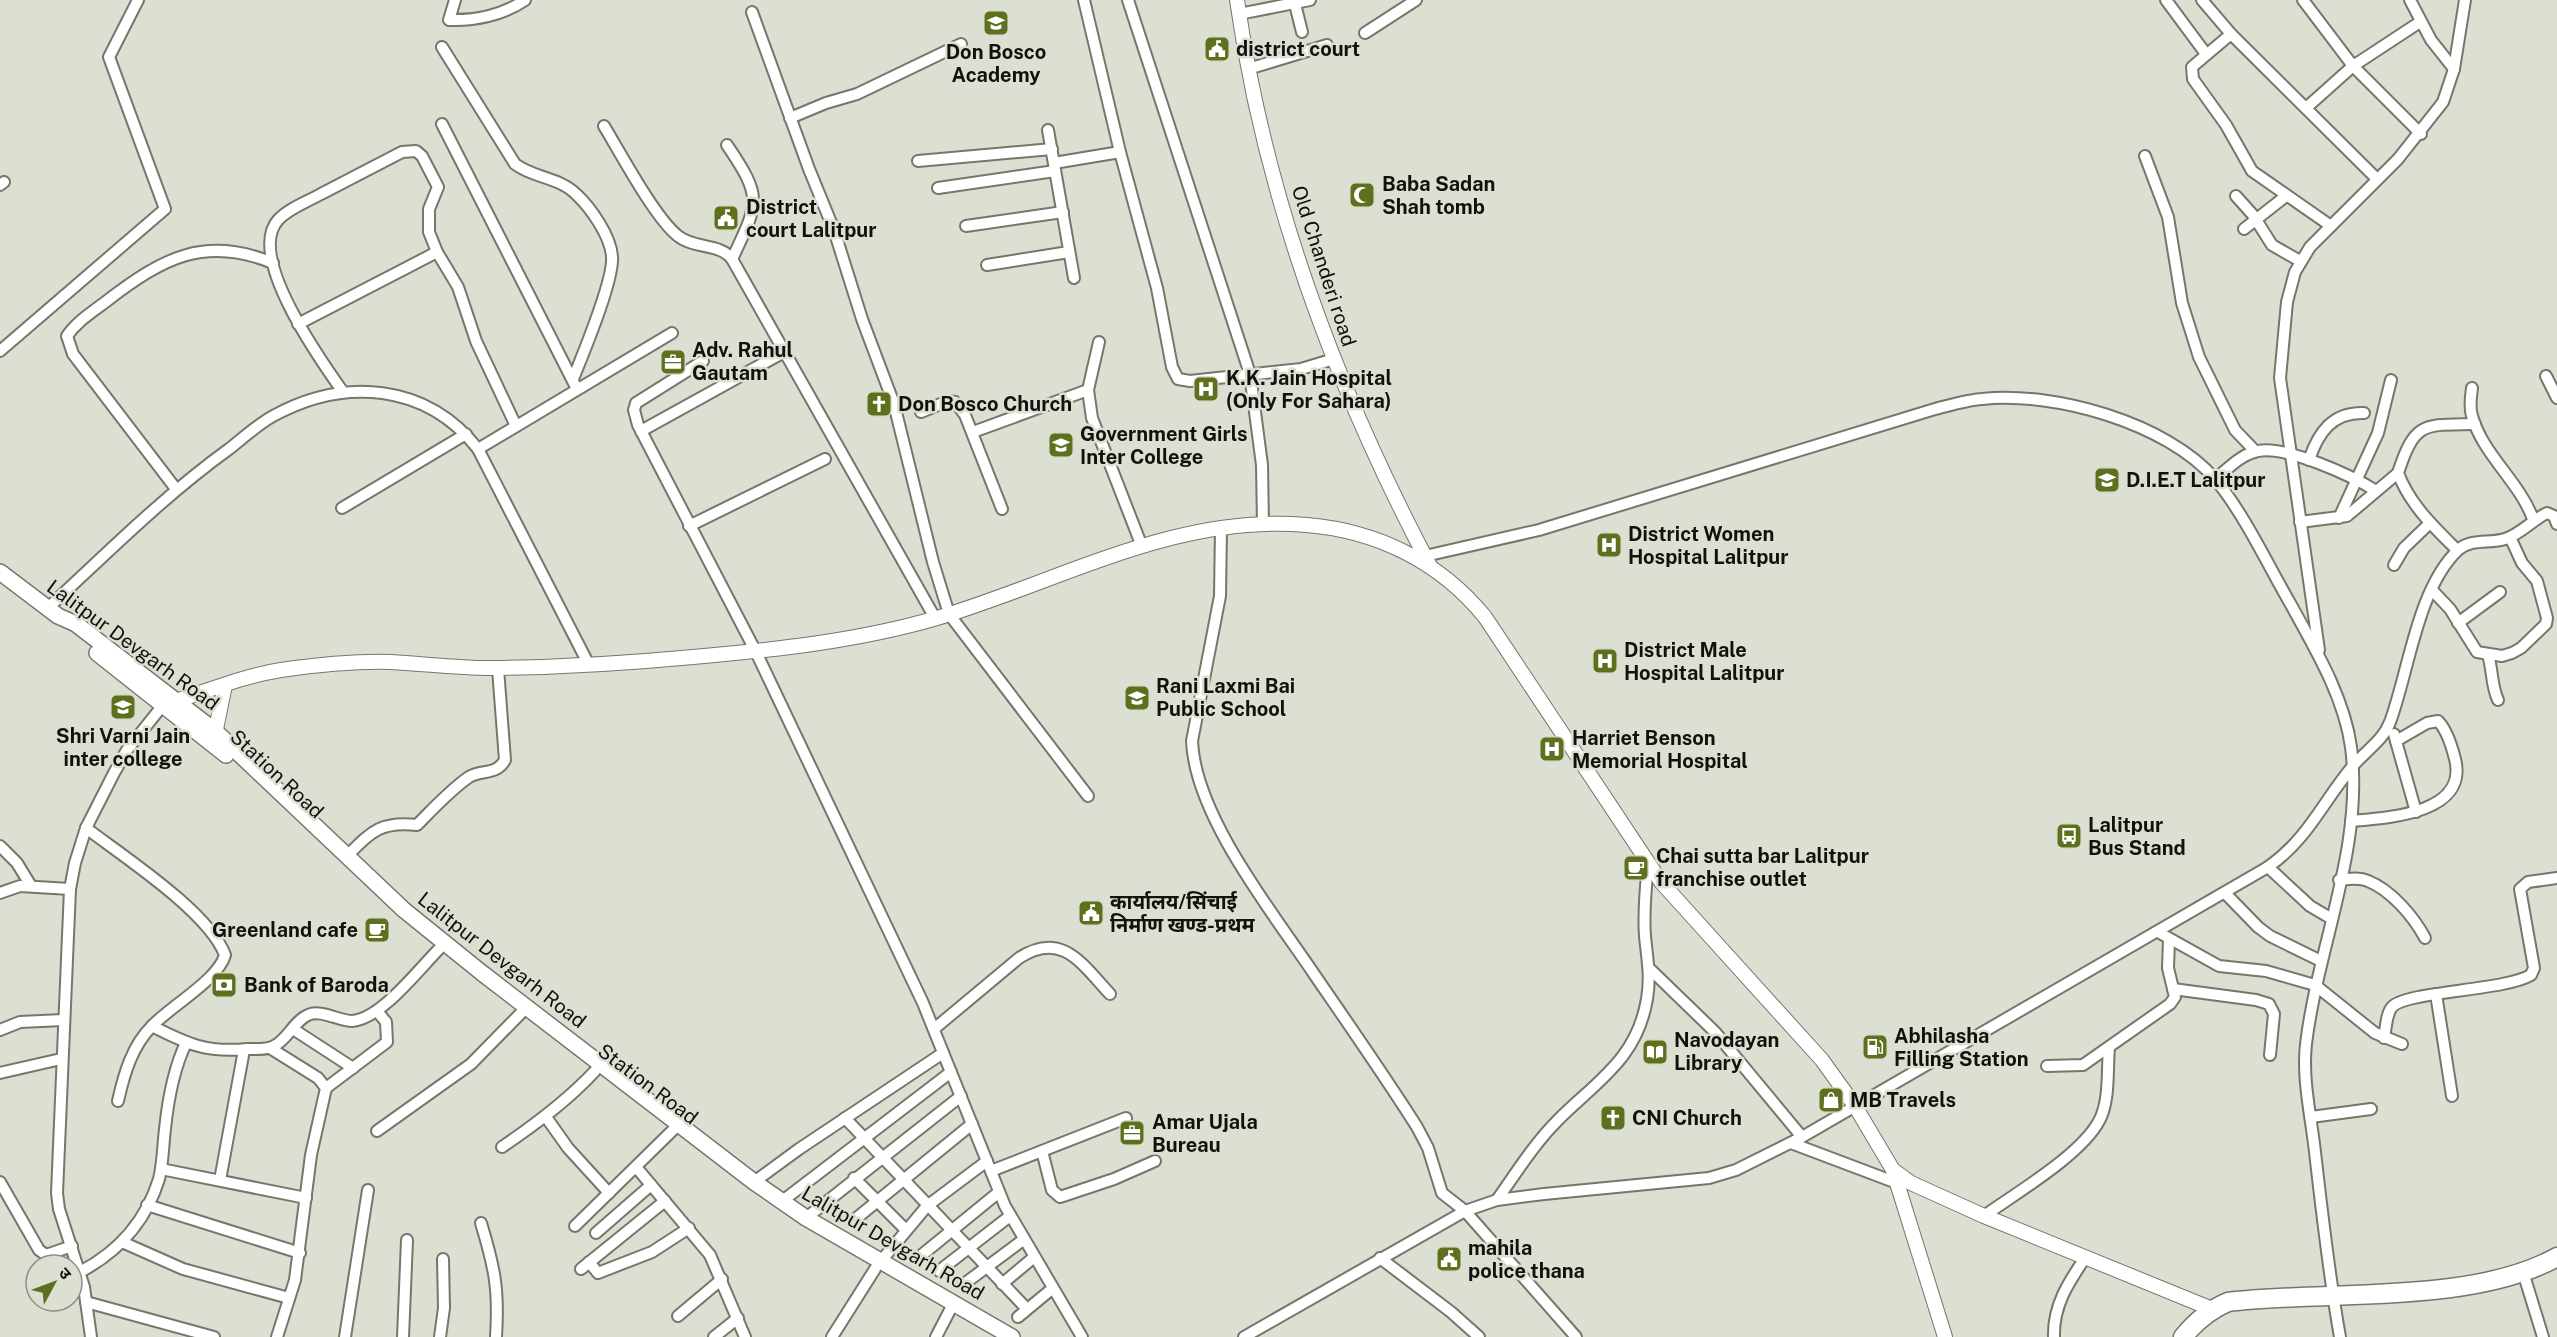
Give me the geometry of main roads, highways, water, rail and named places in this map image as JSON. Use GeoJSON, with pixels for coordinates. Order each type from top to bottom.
{"type":"FeatureCollection","features":[{"type":"Feature","properties":{"kind":"main road","name":"Lalitpur Devgarh Road"},"geometry":{"type":"LineString","coordinates":[[0,573],[53,612],[76,624],[214,737],[404,910],[482,973],[754,1182],[878,1265],[1012,1337]]}},
{"type":"Feature","properties":{"kind":"main road","name":"Station Road"},"geometry":{"type":"LineString","coordinates":[[214,737],[396,914],[595,1071],[762,1199],[878,1265],[994,1337]]}},
{"type":"Feature","properties":{"kind":"main road"},"geometry":{"type":"LineString","coordinates":[[2182,1337],[2193,1323],[2212,1309],[2228,1302],[2258,1298],[2440,1288],[2523,1272],[2557,1257]]}},
{"type":"Feature","properties":{"kind":"place","name":"Don Bosco Academy"},"geometry":{"type":"Point","coordinates":[996,23]}},
{"type":"Feature","properties":{"kind":"place","name":"district court"},"geometry":{"type":"Point","coordinates":[1217,49]}},
{"type":"Feature","properties":{"kind":"place","name":"Baba Sadan Shah tomb"},"geometry":{"type":"Point","coordinates":[1362,195]}},
{"type":"Feature","properties":{"kind":"place","name":"District court Lalitpur"},"geometry":{"type":"Point","coordinates":[726,218]}},
{"type":"Feature","properties":{"kind":"place","name":"Adv. Rahul Gautam"},"geometry":{"type":"Point","coordinates":[673,362]}},
{"type":"Feature","properties":{"kind":"place","name":"K.K. Jain Hospital (Only For Sahara)"},"geometry":{"type":"Point","coordinates":[1206,389]}},
{"type":"Feature","properties":{"kind":"place","name":"Don Bosco Church"},"geometry":{"type":"Point","coordinates":[879,404]}},
{"type":"Feature","properties":{"kind":"place","name":"Government Girls Inter College"},"geometry":{"type":"Point","coordinates":[1061,445]}},
{"type":"Feature","properties":{"kind":"place","name":"D.I.E.T Lalitpur"},"geometry":{"type":"Point","coordinates":[2107,480]}},
{"type":"Feature","properties":{"kind":"place","name":"District Women Hospital Lalitpur"},"geometry":{"type":"Point","coordinates":[1609,545]}},
{"type":"Feature","properties":{"kind":"place","name":"District Male Hospital Lalitpur"},"geometry":{"type":"Point","coordinates":[1605,661]}},
{"type":"Feature","properties":{"kind":"place","name":"Rani Laxmi Bai Public School"},"geometry":{"type":"Point","coordinates":[1137,698]}},
{"type":"Feature","properties":{"kind":"place","name":"Shri Varni Jain inter college"},"geometry":{"type":"Point","coordinates":[123,707]}},
{"type":"Feature","properties":{"kind":"place","name":"Harriet Benson Memorial Hospital"},"geometry":{"type":"Point","coordinates":[1552,749]}},
{"type":"Feature","properties":{"kind":"place","name":"Lalitpur Bus Stand"},"geometry":{"type":"Point","coordinates":[2069,836]}},
{"type":"Feature","properties":{"kind":"place","name":"Chai sutta bar Lalitpur franchise outlet"},"geometry":{"type":"Point","coordinates":[1636,868]}},
{"type":"Feature","properties":{"kind":"place","name":"कार्यालय/सिंचाई निर्माण खण्ड-प्रथम"},"geometry":{"type":"Point","coordinates":[1091,913]}},
{"type":"Feature","properties":{"kind":"place","name":"Greenland cafe"},"geometry":{"type":"Point","coordinates":[377,930]}},
{"type":"Feature","properties":{"kind":"place","name":"Bank of Baroda"},"geometry":{"type":"Point","coordinates":[224,985]}},
{"type":"Feature","properties":{"kind":"place","name":"Abhilasha Filling Station"},"geometry":{"type":"Point","coordinates":[1875,1047]}},
{"type":"Feature","properties":{"kind":"place","name":"Navodayan Library"},"geometry":{"type":"Point","coordinates":[1655,1052]}},
{"type":"Feature","properties":{"kind":"place","name":"MB Travels"},"geometry":{"type":"Point","coordinates":[1831,1100]}},
{"type":"Feature","properties":{"kind":"place","name":"CNI Church"},"geometry":{"type":"Point","coordinates":[1613,1118]}},
{"type":"Feature","properties":{"kind":"place","name":"Amar Ujala Bureau"},"geometry":{"type":"Point","coordinates":[1132,1133]}},
{"type":"Feature","properties":{"kind":"place","name":"mahila police thana"},"geometry":{"type":"Point","coordinates":[1449,1259]}}]}
